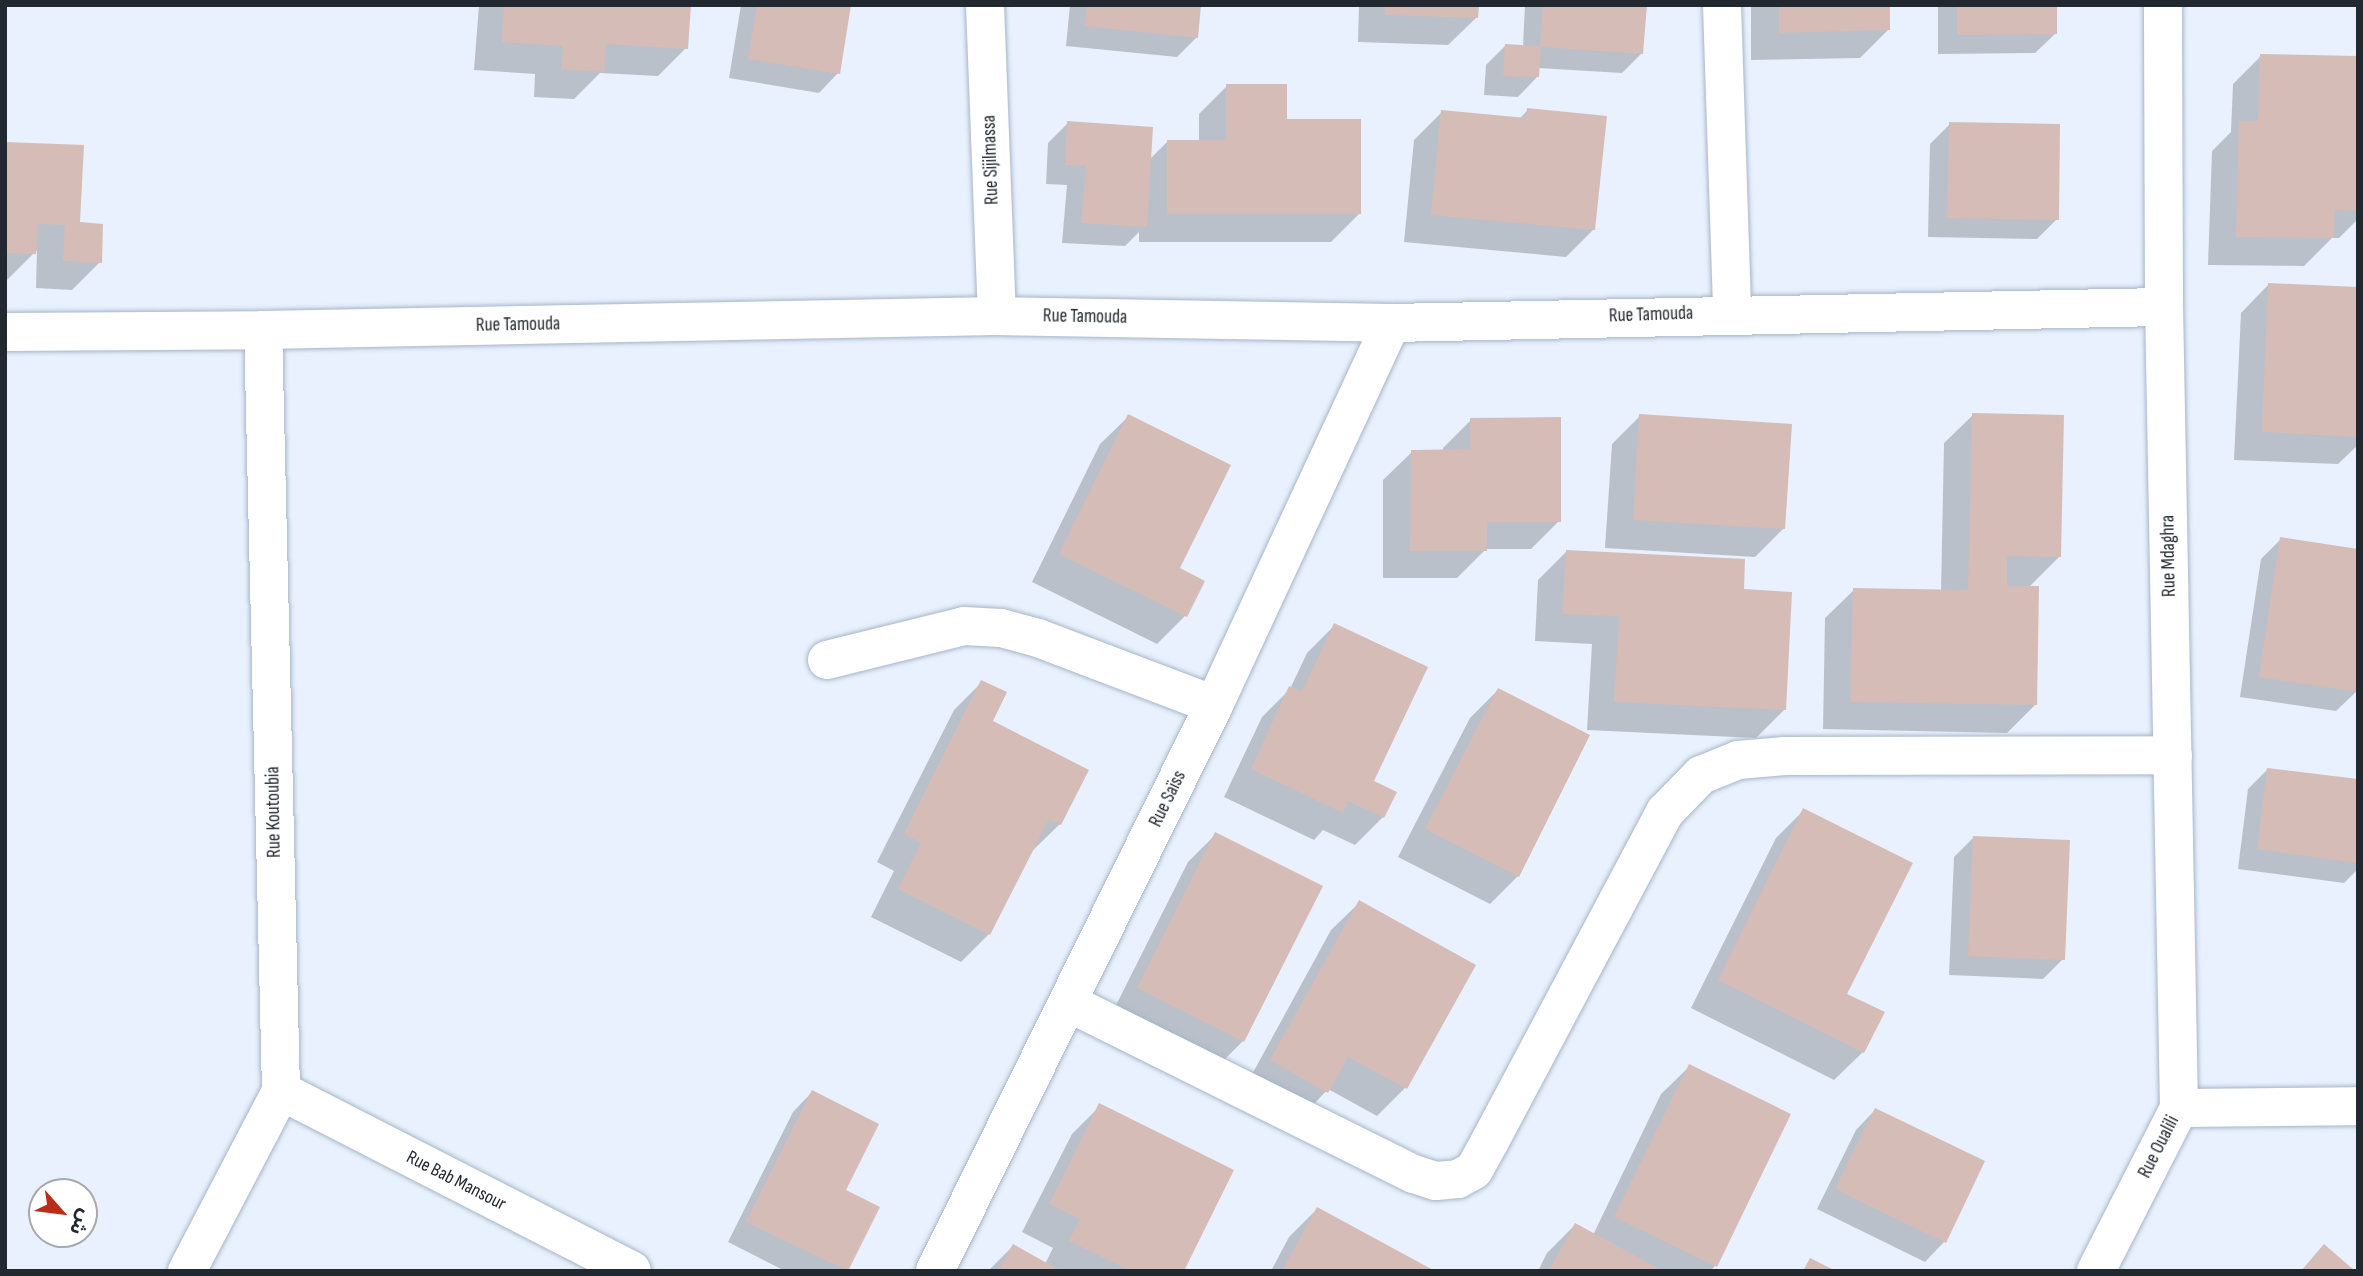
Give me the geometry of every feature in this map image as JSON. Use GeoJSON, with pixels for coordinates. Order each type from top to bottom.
{"type":"FeatureCollection","features":[{"type":"Feature","properties":{"kind":"street","name":"Rue Sijilmassa"},"geometry":{"type":"LineString","coordinates":[[985,5],[997,316]]}},
{"type":"Feature","properties":{"kind":"street"},"geometry":{"type":"LineString","coordinates":[[1722,5],[1732,313]]}},
{"type":"Feature","properties":{"kind":"street","name":"Rue Mdaghra"},"geometry":{"type":"LineString","coordinates":[[2164,5],[2164,307],[2179,1108]]}},
{"type":"Feature","properties":{"kind":"street","name":"Rue Tamouda"},"geometry":{"type":"LineString","coordinates":[[5,332],[262,330],[997,316],[1391,323],[1732,313],[2164,307]]}},
{"type":"Feature","properties":{"kind":"street","name":"Rue Saïss"},"geometry":{"type":"LineString","coordinates":[[935,1271],[1214,705],[1391,323]]}},
{"type":"Feature","properties":{"kind":"street","name":"Rue Koutoubia"},"geometry":{"type":"LineString","coordinates":[[187,1271],[281,1091],[262,330]]}},
{"type":"Feature","properties":{"kind":"street"},"geometry":{"type":"LineString","coordinates":[[827,660],[964,626],[1001,628],[1038,638],[1214,705]]}},
{"type":"Feature","properties":{"kind":"street"},"geometry":{"type":"LineString","coordinates":[[1069,1003],[1414,1174],[1436,1181],[1458,1179],[1474,1170],[1665,811],[1701,775],[1738,760],[1786,756],[2173,755]]}},
{"type":"Feature","properties":{"kind":"street","name":"Rue Bab Mansour"},"geometry":{"type":"LineString","coordinates":[[281,1091],[632,1271]]}},
{"type":"Feature","properties":{"kind":"street","name":"Rue Oualili"},"geometry":{"type":"LineString","coordinates":[[2096,1271],[2179,1108],[2358,1106]]}},
{"type":"Feature","properties":{"kind":"building"},"geometry":{"type":"Polygon","coordinates":[[[504,5],[691,5],[688,49],[606,44],[604,72],[561,69],[563,46],[502,42],[504,5]]]}},
{"type":"Feature","properties":{"kind":"building"},"geometry":{"type":"Polygon","coordinates":[[[757,5],[851,5],[840,74],[748,59],[757,5]]]}},
{"type":"Feature","properties":{"kind":"building"},"geometry":{"type":"Polygon","coordinates":[[[1087,5],[1201,5],[1198,38],[1085,26],[1087,5]]]}},
{"type":"Feature","properties":{"kind":"building"},"geometry":{"type":"Polygon","coordinates":[[[1385,5],[1479,5],[1478,18],[1385,15],[1385,5]]]}},
{"type":"Feature","properties":{"kind":"building"},"geometry":{"type":"Polygon","coordinates":[[[1543,5],[1647,5],[1643,54],[1541,47],[1539,77],[1503,76],[1505,44],[1540,46],[1543,5]]]}},
{"type":"Feature","properties":{"kind":"building"},"geometry":{"type":"Polygon","coordinates":[[[1779,5],[1890,5],[1890,30],[1779,33],[1779,5]]]}},
{"type":"Feature","properties":{"kind":"building"},"geometry":{"type":"Polygon","coordinates":[[[1957,5],[2057,5],[2057,34],[1957,35],[1957,5]]]}},
{"type":"Feature","properties":{"kind":"building"},"geometry":{"type":"Polygon","coordinates":[[[2260,54],[2358,56],[2358,211],[2335,210],[2334,238],[2236,237],[2239,121],[2258,121],[2260,54]]]}},
{"type":"Feature","properties":{"kind":"building"},"geometry":{"type":"Polygon","coordinates":[[[1226,84],[1287,84],[1287,119],[1361,119],[1361,214],[1167,214],[1167,140],[1226,140],[1226,84]]]}},
{"type":"Feature","properties":{"kind":"building"},"geometry":{"type":"Polygon","coordinates":[[[1527,108],[1607,116],[1595,230],[1431,215],[1441,110],[1526,118],[1527,108]]]}},
{"type":"Feature","properties":{"kind":"building"},"geometry":{"type":"Polygon","coordinates":[[[1067,121],[1153,127],[1147,227],[1081,223],[1086,166],[1065,165],[1067,121]]]}},
{"type":"Feature","properties":{"kind":"building"},"geometry":{"type":"Polygon","coordinates":[[[1949,122],[2060,124],[2059,220],[1947,218],[1949,122]]]}},
{"type":"Feature","properties":{"kind":"building"},"geometry":{"type":"Polygon","coordinates":[[[5,142],[84,145],[80,222],[103,224],[102,263],[63,261],[65,225],[38,224],[36,254],[5,253],[5,142]]]}},
{"type":"Feature","properties":{"kind":"building"},"geometry":{"type":"Polygon","coordinates":[[[2268,283],[2358,287],[2358,437],[2262,432],[2268,283]]]}},
{"type":"Feature","properties":{"kind":"building"},"geometry":{"type":"Polygon","coordinates":[[[1972,413],[2064,415],[2061,557],[2007,556],[2007,586],[2039,586],[2037,705],[1850,702],[1853,588],[1968,590],[1972,413]]]}},
{"type":"Feature","properties":{"kind":"building"},"geometry":{"type":"Polygon","coordinates":[[[1128,414],[1231,465],[1180,568],[1205,581],[1187,617],[1059,554],[1128,414]]]}},
{"type":"Feature","properties":{"kind":"building"},"geometry":{"type":"Polygon","coordinates":[[[1639,414],[1792,424],[1785,529],[1633,520],[1639,414]]]}},
{"type":"Feature","properties":{"kind":"building"},"geometry":{"type":"Polygon","coordinates":[[[1561,417],[1561,522],[1487,522],[1487,551],[1410,551],[1411,450],[1470,449],[1470,418],[1561,417]]]}},
{"type":"Feature","properties":{"kind":"building"},"geometry":{"type":"Polygon","coordinates":[[[2280,537],[2358,549],[2358,692],[2259,677],[2280,537]]]}},
{"type":"Feature","properties":{"kind":"building"},"geometry":{"type":"Polygon","coordinates":[[[1566,550],[1745,559],[1744,589],[1792,592],[1786,710],[1614,702],[1619,616],[1562,614],[1566,550]]]}},
{"type":"Feature","properties":{"kind":"building"},"geometry":{"type":"Polygon","coordinates":[[[1334,623],[1428,667],[1374,781],[1397,792],[1384,818],[1348,801],[1343,813],[1251,769],[1289,686],[1302,692],[1334,623]]]}},
{"type":"Feature","properties":{"kind":"building"},"geometry":{"type":"Polygon","coordinates":[[[981,680],[1007,692],[993,721],[1089,770],[1061,825],[1049,819],[990,935],[898,889],[921,843],[904,834],[981,680]]]}},
{"type":"Feature","properties":{"kind":"building"},"geometry":{"type":"Polygon","coordinates":[[[1498,688],[1590,735],[1519,877],[1425,829],[1498,688]]]}},
{"type":"Feature","properties":{"kind":"building"},"geometry":{"type":"Polygon","coordinates":[[[2267,768],[2358,779],[2358,863],[2257,849],[2267,768]]]}},
{"type":"Feature","properties":{"kind":"building"},"geometry":{"type":"Polygon","coordinates":[[[1803,808],[1913,863],[1847,994],[1885,1012],[1864,1053],[1718,980],[1803,808]]]}},
{"type":"Feature","properties":{"kind":"building"},"geometry":{"type":"Polygon","coordinates":[[[1215,832],[1323,886],[1244,1042],[1137,988],[1215,832]]]}},
{"type":"Feature","properties":{"kind":"building"},"geometry":{"type":"Polygon","coordinates":[[[1973,836],[2070,840],[2065,960],[1968,956],[1973,836]]]}},
{"type":"Feature","properties":{"kind":"building"},"geometry":{"type":"Polygon","coordinates":[[[1359,900],[1476,965],[1407,1089],[1348,1057],[1328,1093],[1270,1060],[1359,900]]]}},
{"type":"Feature","properties":{"kind":"building"},"geometry":{"type":"Polygon","coordinates":[[[1689,1064],[1791,1114],[1717,1267],[1614,1217],[1689,1064]]]}},
{"type":"Feature","properties":{"kind":"building"},"geometry":{"type":"Polygon","coordinates":[[[812,1090],[879,1124],[846,1190],[880,1207],[848,1271],[746,1222],[812,1090]]]}},
{"type":"Feature","properties":{"kind":"building"},"geometry":{"type":"Polygon","coordinates":[[[1099,1103],[1234,1170],[1184,1271],[1131,1271],[1069,1241],[1080,1219],[1049,1204],[1099,1103]]]}},
{"type":"Feature","properties":{"kind":"building"},"geometry":{"type":"Polygon","coordinates":[[[1875,1108],[1985,1161],[1946,1243],[1835,1189],[1875,1108]]]}},
{"type":"Feature","properties":{"kind":"building"},"geometry":{"type":"Polygon","coordinates":[[[1317,1207],[1435,1271],[1282,1271],[1317,1207]]]}},
{"type":"Feature","properties":{"kind":"building"},"geometry":{"type":"Polygon","coordinates":[[[1575,1223],[1663,1271],[1549,1271],[1575,1223]]]}},
{"type":"Feature","properties":{"kind":"building"},"geometry":{"type":"Polygon","coordinates":[[[1013,1244],[1061,1271],[998,1271],[1013,1244]]]}},
{"type":"Feature","properties":{"kind":"building"},"geometry":{"type":"Polygon","coordinates":[[[2324,1244],[2355,1271],[2301,1271],[2324,1244]]]}},
{"type":"Feature","properties":{"kind":"building"},"geometry":{"type":"Polygon","coordinates":[[[1810,1258],[1836,1271],[1803,1271],[1810,1258]]]}}]}
